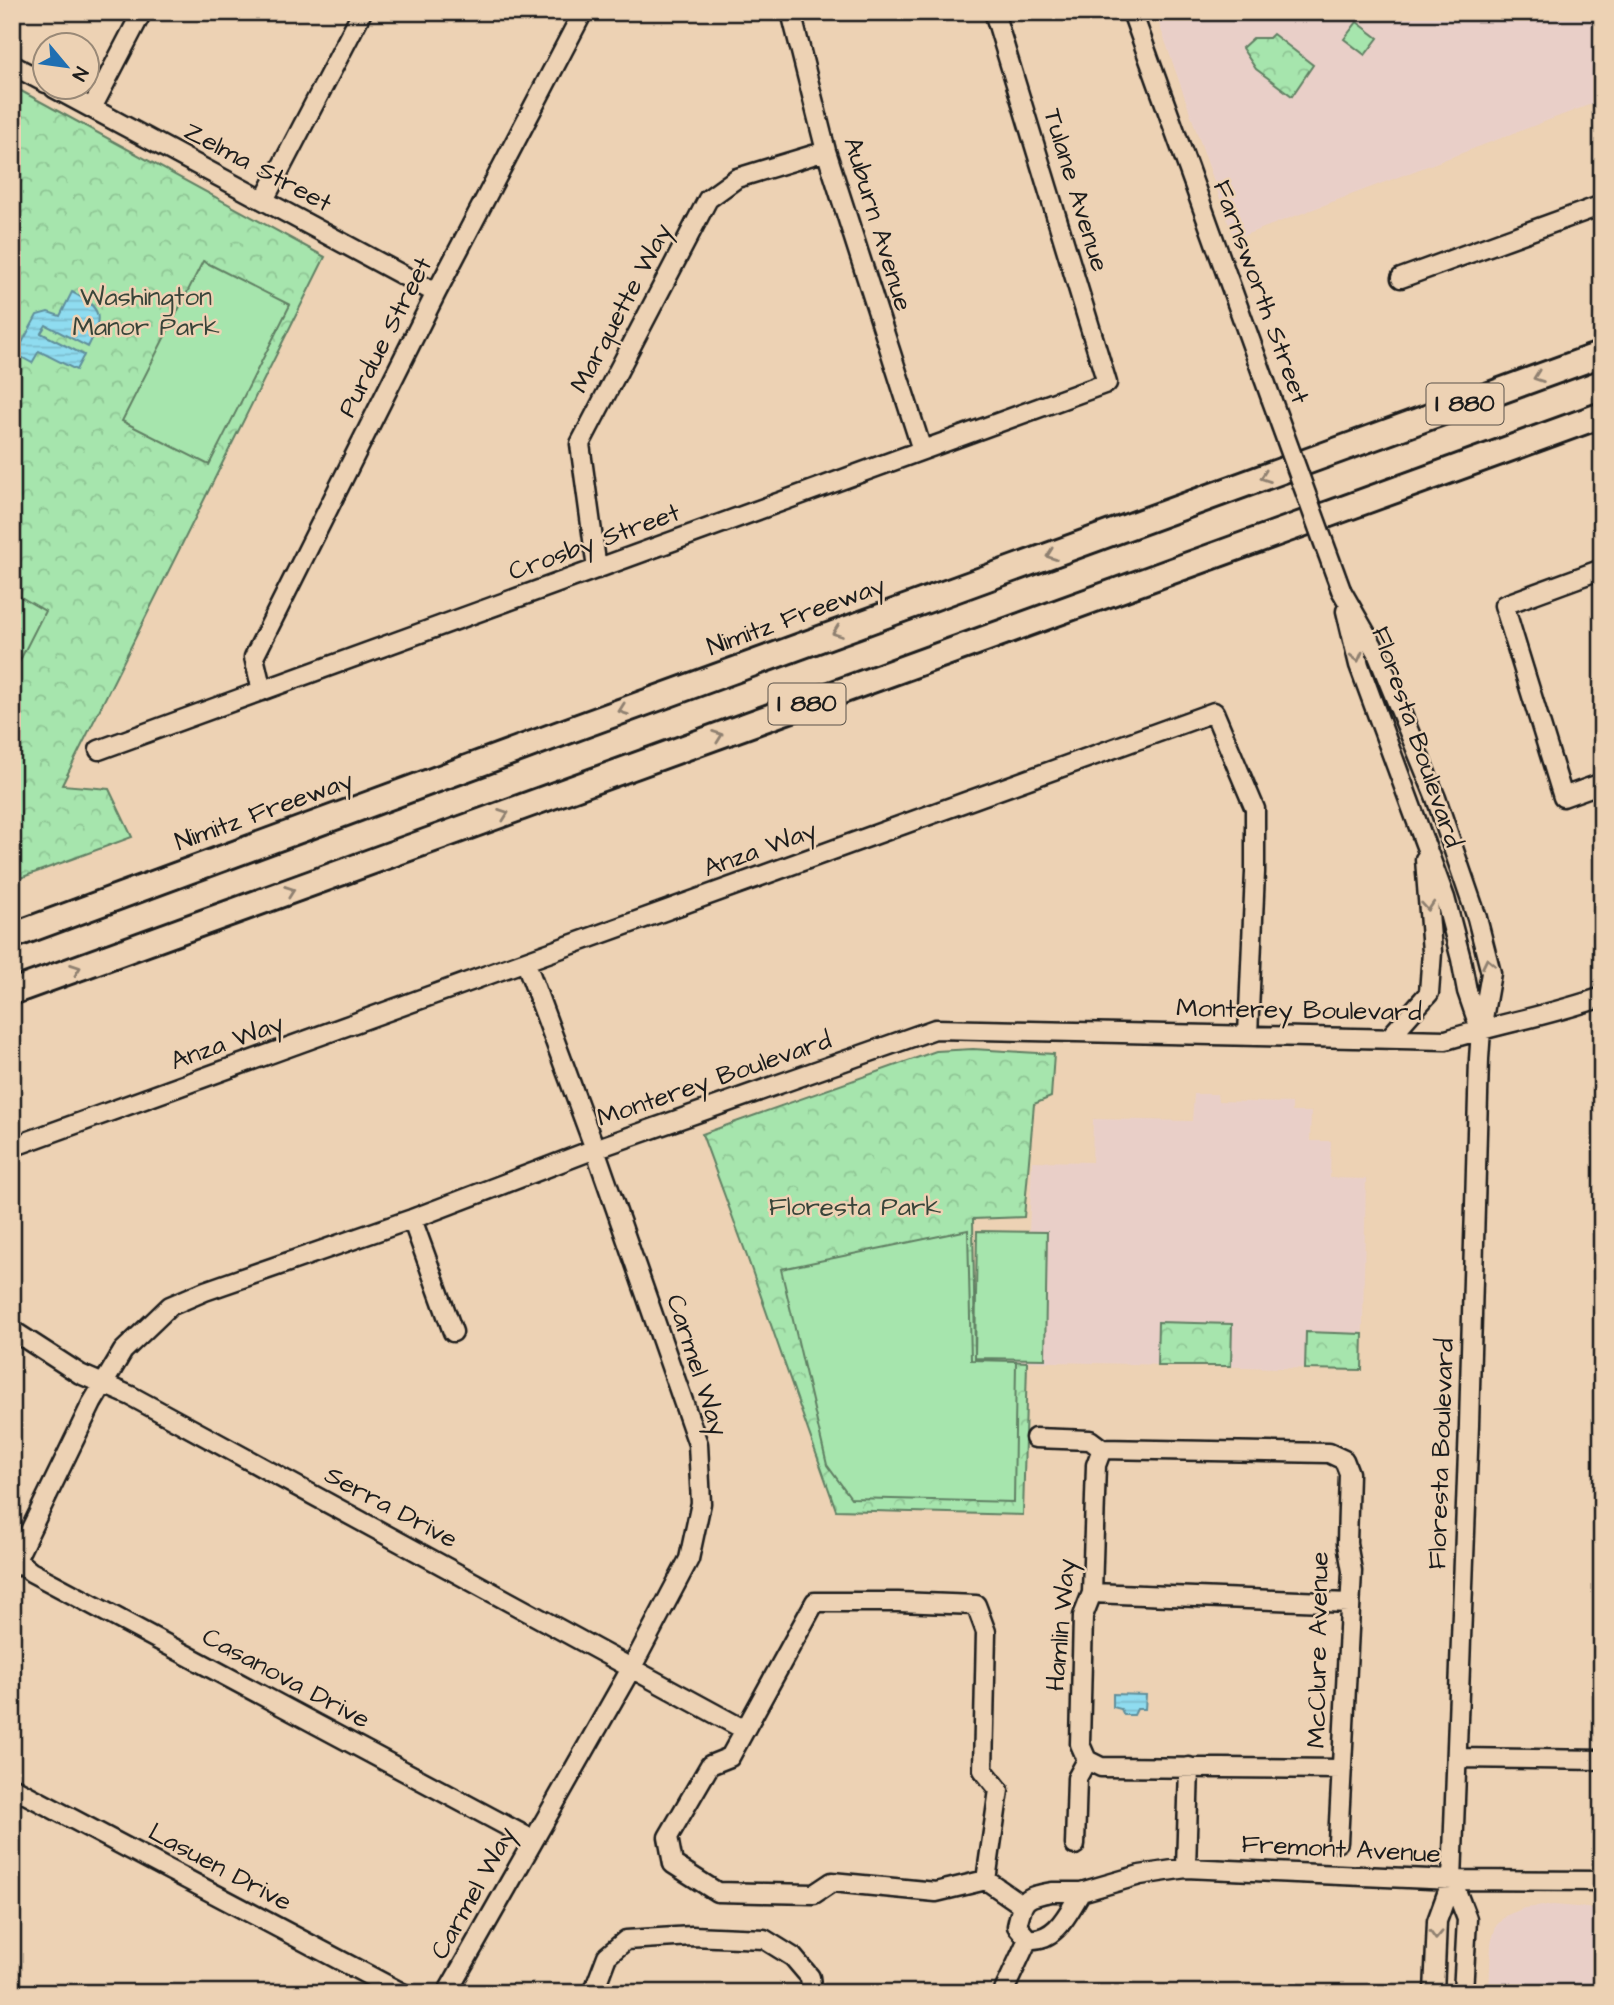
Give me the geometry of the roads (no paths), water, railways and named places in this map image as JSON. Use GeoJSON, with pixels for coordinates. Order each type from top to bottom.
{"type":"FeatureCollection","features":[{"type":"Feature","properties":{"kind":"highway","name":"Nimitz Freeway"},"geometry":{"type":"LineString","coordinates":[[12,936],[568,730],[1602,354]]}},
{"type":"Feature","properties":{"kind":"highway","name":"I 880"},"geometry":{"type":"LineString","coordinates":[[12,992],[1602,415]]}},
{"type":"Feature","properties":{"kind":"street"},"geometry":{"type":"LineString","coordinates":[[92,108],[142,12]]}},
{"type":"Feature","properties":{"kind":"street"},"geometry":{"type":"LineString","coordinates":[[264,200],[362,12]]}},
{"type":"Feature","properties":{"kind":"street","name":"Purdue Street"},"geometry":{"type":"LineString","coordinates":[[262,691],[254,657],[436,293],[583,12]]}},
{"type":"Feature","properties":{"kind":"street","name":"Auburn Avenue"},"geometry":{"type":"LineString","coordinates":[[791,12],[826,151],[922,450]]}},
{"type":"Feature","properties":{"kind":"street","name":"Tulane Avenue"},"geometry":{"type":"LineString","coordinates":[[994,12],[1107,383]]}},
{"type":"Feature","properties":{"kind":"street","name":"Farnsworth Street"},"geometry":{"type":"LineString","coordinates":[[1132,12],[1341,590]]}},
{"type":"Feature","properties":{"kind":"street"},"geometry":{"type":"LineString","coordinates":[[12,65],[32,76]]}},
{"type":"Feature","properties":{"kind":"street","name":"Zelma Street"},"geometry":{"type":"LineString","coordinates":[[81,102],[436,293]]}},
{"type":"Feature","properties":{"kind":"street","name":"Marquette Way"},"geometry":{"type":"LineString","coordinates":[[597,569],[580,444],[708,199],[737,178],[826,151]]}},
{"type":"Feature","properties":{"kind":"street"},"geometry":{"type":"LineString","coordinates":[[1401,278],[1602,205]]}},
{"type":"Feature","properties":{"kind":"street","name":"Crosby Street"},"geometry":{"type":"LineString","coordinates":[[99,750],[1107,383]]}},
{"type":"Feature","properties":{"kind":"street"},"geometry":{"type":"LineString","coordinates":[[1602,569],[1504,605],[1563,797],[1602,783]]}},
{"type":"Feature","properties":{"kind":"street","name":"Floresta Boulevard"},"geometry":{"type":"LineString","coordinates":[[1341,590],[1359,665],[1445,898],[1467,991],[1480,1030]]}},
{"type":"Feature","properties":{"kind":"street","name":"Floresta Boulevard"},"geometry":{"type":"LineString","coordinates":[[1341,590],[1377,653],[1436,798],[1477,918],[1491,973],[1480,1030],[1452,1881],[1437,1921],[1434,1993]]}},
{"type":"Feature","properties":{"kind":"street","name":"Anza Way"},"geometry":{"type":"LineString","coordinates":[[12,1147],[1214,712],[1255,809],[1248,1035]]}},
{"type":"Feature","properties":{"kind":"street"},"geometry":{"type":"LineString","coordinates":[[1389,1038],[1429,993],[1432,952],[1424,838]]}},
{"type":"Feature","properties":{"kind":"street","name":"Carmel Way"},"geometry":{"type":"LineString","coordinates":[[447,1993],[632,1667],[689,1559],[701,1503],[698,1444],[595,1149],[526,963]]}},
{"type":"Feature","properties":{"kind":"street","name":"Monterey Boulevard"},"geometry":{"type":"LineString","coordinates":[[14,1564],[102,1385],[123,1350],[170,1306],[205,1291],[412,1219],[595,1149],[935,1029],[1446,1040],[1547,1015],[1602,997]]}},
{"type":"Feature","properties":{"kind":"street"},"geometry":{"type":"LineString","coordinates":[[412,1219],[453,1332]]}},
{"type":"Feature","properties":{"kind":"street","name":"Serra Drive"},"geometry":{"type":"LineString","coordinates":[[12,1331],[80,1374],[131,1396],[745,1730]]}},
{"type":"Feature","properties":{"kind":"street"},"geometry":{"type":"LineString","coordinates":[[1035,1438],[1090,1440],[1102,1449]]}},
{"type":"Feature","properties":{"kind":"street","name":"McClure Avenue"},"geometry":{"type":"LineString","coordinates":[[1102,1449],[1329,1453],[1344,1460],[1349,1473],[1347,1543],[1352,1571],[1338,1842]]}},
{"type":"Feature","properties":{"kind":"street","name":"Hamlin Way"},"geometry":{"type":"LineString","coordinates":[[1074,1845],[1077,1778],[1087,1760],[1080,1744],[1083,1616],[1092,1593],[1096,1465],[1102,1449]]}},
{"type":"Feature","properties":{"kind":"street","name":"Casanova Drive"},"geometry":{"type":"LineString","coordinates":[[14,1564],[533,1840]]}},
{"type":"Feature","properties":{"kind":"street"},"geometry":{"type":"LineString","coordinates":[[1092,1593],[1349,1603]]}},
{"type":"Feature","properties":{"kind":"street"},"geometry":{"type":"LineString","coordinates":[[986,1880],[999,1790],[983,1770],[986,1632],[976,1605],[815,1602],[730,1757],[710,1765],[668,1837],[673,1864],[717,1892],[814,1894],[832,1882],[936,1892],[986,1880],[1022,1905],[1017,1926],[1028,1939],[1037,1940],[1058,1930],[1081,1892]]}},
{"type":"Feature","properties":{"kind":"street"},"geometry":{"type":"LineString","coordinates":[[1457,1758],[1602,1760]]}},
{"type":"Feature","properties":{"kind":"street"},"geometry":{"type":"LineString","coordinates":[[1087,1760],[1101,1767],[1342,1769]]}},
{"type":"Feature","properties":{"kind":"street"},"geometry":{"type":"LineString","coordinates":[[1186,1868],[1189,1767]]}},
{"type":"Feature","properties":{"kind":"street","name":"Lasuen Drive"},"geometry":{"type":"LineString","coordinates":[[12,1787],[402,1993]]}},
{"type":"Feature","properties":{"kind":"street","name":"Fremont Avenue"},"geometry":{"type":"LineString","coordinates":[[1022,1905],[1030,1896],[1052,1892],[1081,1892],[1140,1875],[1186,1868],[1452,1881],[1602,1881]]}},
{"type":"Feature","properties":{"kind":"street","name":"Floresta Boulevard"},"geometry":{"type":"LineString","coordinates":[[1452,1881],[1467,1919],[1463,1993]]}},
{"type":"Feature","properties":{"kind":"street"},"geometry":{"type":"LineString","coordinates":[[595,1993],[607,1956],[626,1940],[692,1936],[764,1940],[793,1957],[810,1977],[811,1993]]}},
{"type":"Feature","properties":{"kind":"street"},"geometry":{"type":"LineString","coordinates":[[1003,1993],[1028,1939]]}},
{"type":"Feature","properties":{"kind":"water"},"geometry":{"type":"Polygon","coordinates":[[[72,292],[90,303],[97,314],[98,321],[88,347],[46,325],[41,333],[84,355],[76,370],[39,351],[32,363],[16,354],[37,315],[48,312],[60,316],[72,292]]]}},
{"type":"Feature","properties":{"kind":"water"},"geometry":{"type":"Polygon","coordinates":[[[1113,1694],[1146,1695],[1145,1709],[1137,1709],[1134,1715],[1124,1715],[1121,1709],[1113,1707],[1113,1694]]]}},
{"type":"Feature","properties":{"kind":"park label","name":"Washington Manor Park"},"geometry":{"type":"Point","coordinates":[146,312]}},
{"type":"Feature","properties":{"kind":"park label","name":"Floresta Park"},"geometry":{"type":"Point","coordinates":[855,1207]}}]}
